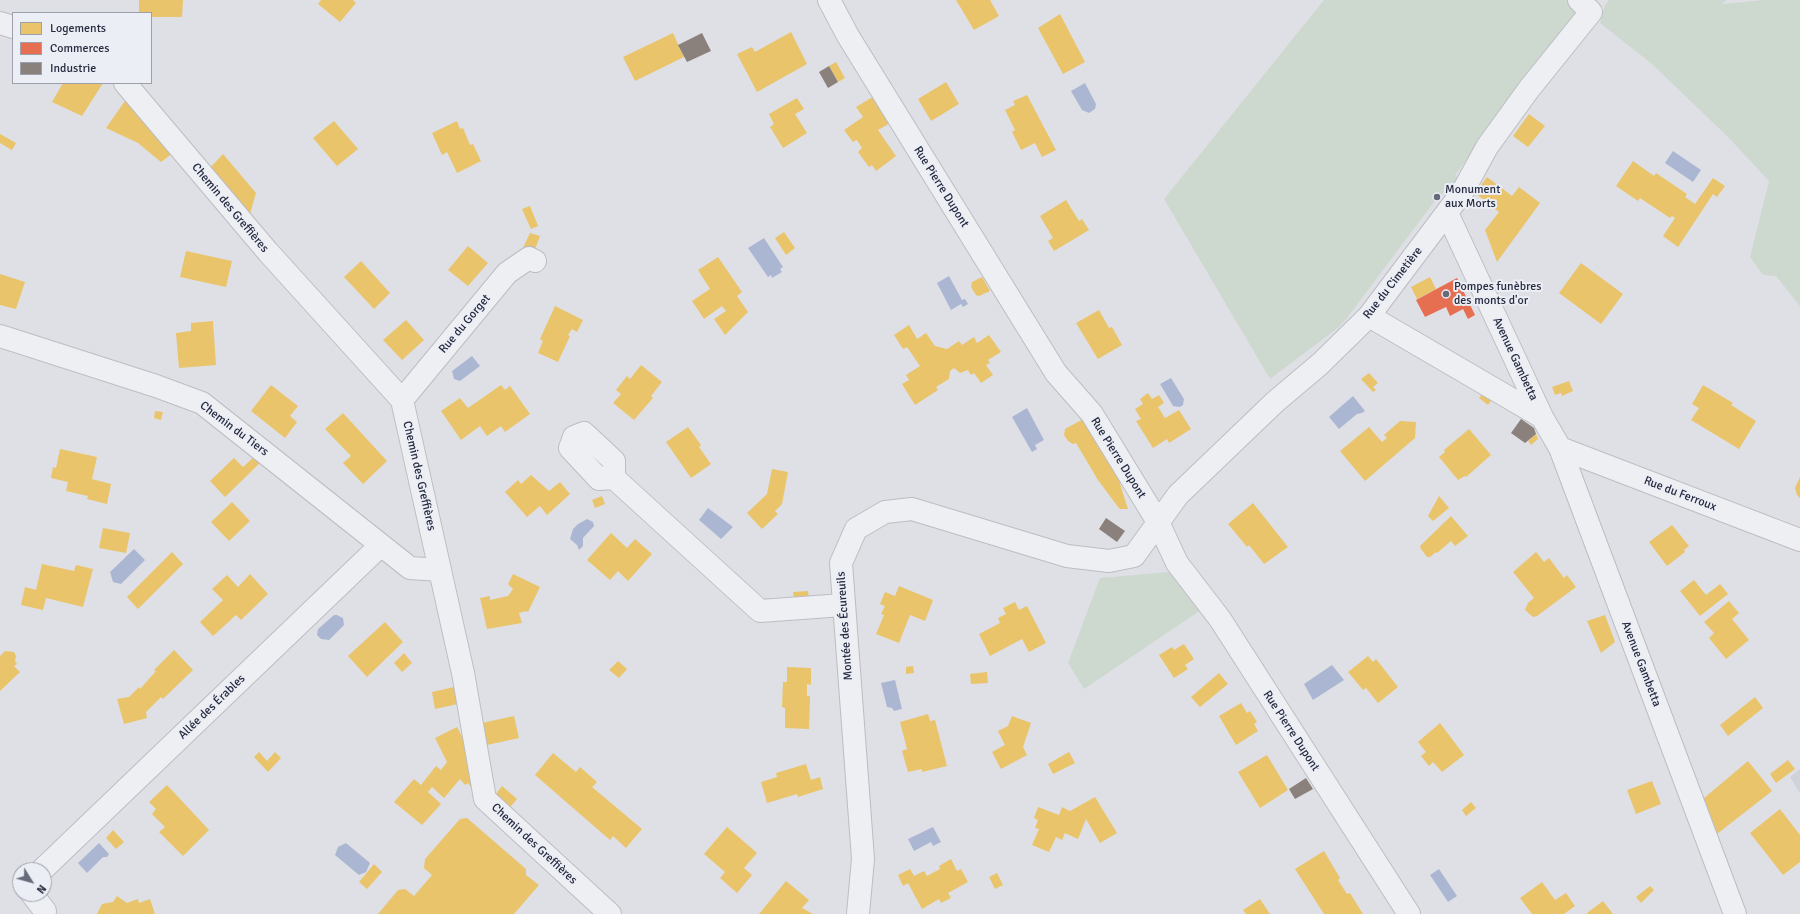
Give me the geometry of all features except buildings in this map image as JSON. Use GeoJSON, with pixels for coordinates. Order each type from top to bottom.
{"type":"FeatureCollection","features":[{"type":"Feature","properties":{"kind":"street","name":"Rue Pierre Dupont"},"geometry":{"type":"LineString","coordinates":[[829,0],[848,36],[1056,373],[1092,414],[1158,522],[1177,563],[1220,619],[1409,914]]}},
{"type":"Feature","properties":{"kind":"street","name":"Rue du Cimetière"},"geometry":{"type":"LineString","coordinates":[[1158,522],[1178,495],[1275,402],[1320,364],[1369,316],[1469,182],[1487,147],[1529,89],[1585,6]]}},
{"type":"Feature","properties":{"kind":"street"},"geometry":{"type":"LineString","coordinates":[[0,23],[12,27]]}},
{"type":"Feature","properties":{"kind":"street","name":"Chemin des Greffières"},"geometry":{"type":"LineString","coordinates":[[126,84],[268,252],[402,400],[463,673],[485,799],[610,914]]}},
{"type":"Feature","properties":{"kind":"street","name":"Avenue Gambetta"},"geometry":{"type":"LineString","coordinates":[[1447,213],[1542,417],[1560,448],[1735,914]]}},
{"type":"Feature","properties":{"kind":"street","name":"Rue du Gorget"},"geometry":{"type":"LineString","coordinates":[[402,400],[507,273],[529,258],[535,261]]}},
{"type":"Feature","properties":{"kind":"street","name":"Avenue Gambetta"},"geometry":{"type":"LineString","coordinates":[[1369,316],[1542,417]]}},
{"type":"Feature","properties":{"kind":"street","name":"Chemin du Tiers"},"geometry":{"type":"LineString","coordinates":[[0,336],[156,386],[202,403],[410,568],[440,570]]}},
{"type":"Feature","properties":{"kind":"street","name":"Rue du Ferroux"},"geometry":{"type":"LineString","coordinates":[[1560,448],[1800,540]]}},
{"type":"Feature","properties":{"kind":"street"},"geometry":{"type":"LineString","coordinates":[[614,478],[760,611],[843,605]]}},
{"type":"Feature","properties":{"kind":"street","name":"Montée des Écureuils"},"geometry":{"type":"LineString","coordinates":[[858,914],[863,859],[840,563],[856,529],[885,512],[912,509],[1067,556],[1109,561],[1134,556],[1158,522]]}},
{"type":"Feature","properties":{"kind":"street","name":"Allée des Érables"},"geometry":{"type":"LineString","coordinates":[[50,862],[381,545]]}},
{"type":"Feature","properties":{"kind":"street"},"geometry":{"type":"LineString","coordinates":[[38,902],[45,911]]}},
{"type":"Feature","properties":{"kind":"shaded area"},"geometry":{"type":"Polygon","coordinates":[[[1324,0],[1566,0],[1577,12],[1455,175],[1460,180],[1452,190],[1446,191],[1437,198],[1347,318],[1339,327],[1270,379],[1164,199],[1324,0]]]}},
{"type":"Feature","properties":{"kind":"shaded area"},"geometry":{"type":"Polygon","coordinates":[[[1609,0],[1726,0],[1722,4],[1765,0],[1800,0],[1800,306],[1776,276],[1763,275],[1750,257],[1769,181],[1729,138],[1652,64],[1600,23],[1605,5],[1609,0]]]}},
{"type":"Feature","properties":{"kind":"shaded area"},"geometry":{"type":"Polygon","coordinates":[[[1169,572],[1201,610],[1084,689],[1068,663],[1100,578],[1169,572]]]}},
{"type":"Feature","properties":{"kind":"shaded area"},"geometry":{"type":"Polygon","coordinates":[[[1800,769],[1800,793],[1790,777],[1800,769]]]}},
{"type":"Feature","properties":{"kind":"water"},"geometry":{"type":"Polygon","coordinates":[[[1085,83],[1096,104],[1095,109],[1089,113],[1082,110],[1071,91],[1085,83]]]}},
{"type":"Feature","properties":{"kind":"water"},"geometry":{"type":"Polygon","coordinates":[[[1673,151],[1701,170],[1693,182],[1665,163],[1673,151]]]}},
{"type":"Feature","properties":{"kind":"water"},"geometry":{"type":"Polygon","coordinates":[[[764,238],[783,267],[780,269],[782,272],[772,278],[771,275],[768,277],[748,248],[764,238]]]}},
{"type":"Feature","properties":{"kind":"water"},"geometry":{"type":"Polygon","coordinates":[[[949,276],[962,300],[965,299],[968,304],[963,307],[961,304],[951,310],[937,283],[949,276]]]}},
{"type":"Feature","properties":{"kind":"water"},"geometry":{"type":"Polygon","coordinates":[[[472,356],[480,366],[460,381],[454,379],[452,371],[472,356]]]}},
{"type":"Feature","properties":{"kind":"water"},"geometry":{"type":"Polygon","coordinates":[[[1171,378],[1184,399],[1183,405],[1180,407],[1173,406],[1160,384],[1171,378]]]}},
{"type":"Feature","properties":{"kind":"water"},"geometry":{"type":"Polygon","coordinates":[[[1353,396],[1365,411],[1357,414],[1339,429],[1329,417],[1353,396]]]}},
{"type":"Feature","properties":{"kind":"water"},"geometry":{"type":"Polygon","coordinates":[[[1027,408],[1044,440],[1035,445],[1037,449],[1032,452],[1012,417],[1027,408]]]}},
{"type":"Feature","properties":{"kind":"water"},"geometry":{"type":"Polygon","coordinates":[[[708,508],[733,527],[721,539],[699,520],[708,508]]]}},
{"type":"Feature","properties":{"kind":"water"},"geometry":{"type":"Polygon","coordinates":[[[587,519],[593,522],[594,526],[583,538],[583,546],[579,550],[577,545],[570,539],[573,529],[587,519]]]}},
{"type":"Feature","properties":{"kind":"water"},"geometry":{"type":"Polygon","coordinates":[[[134,549],[145,560],[121,584],[113,582],[110,572],[134,549]]]}},
{"type":"Feature","properties":{"kind":"water"},"geometry":{"type":"Polygon","coordinates":[[[334,615],[343,618],[344,625],[329,640],[321,639],[317,635],[318,629],[334,615]]]}},
{"type":"Feature","properties":{"kind":"water"},"geometry":{"type":"Polygon","coordinates":[[[1332,665],[1344,680],[1313,700],[1304,684],[1332,665]]]}},
{"type":"Feature","properties":{"kind":"water"},"geometry":{"type":"Polygon","coordinates":[[[895,680],[902,709],[894,711],[892,708],[887,707],[881,683],[895,680]]]}},
{"type":"Feature","properties":{"kind":"water"},"geometry":{"type":"Polygon","coordinates":[[[933,827],[941,842],[933,846],[931,842],[914,851],[908,839],[933,827]]]}},
{"type":"Feature","properties":{"kind":"water"},"geometry":{"type":"Polygon","coordinates":[[[99,843],[109,854],[107,857],[103,857],[87,873],[78,863],[99,843]]]}},
{"type":"Feature","properties":{"kind":"water"},"geometry":{"type":"Polygon","coordinates":[[[346,843],[370,863],[366,872],[359,875],[335,855],[338,847],[346,843]]]}},
{"type":"Feature","properties":{"kind":"water"},"geometry":{"type":"Polygon","coordinates":[[[1439,869],[1457,896],[1448,902],[1430,875],[1439,869]]]}},
{"type":"Feature","properties":{"kind":"place","name":"Monument aux Morts"},"geometry":{"type":"Point","coordinates":[1437,197]}},
{"type":"Feature","properties":{"kind":"place","name":"Pompes funèbres des monts d'or"},"geometry":{"type":"Point","coordinates":[1446,294]}}]}
